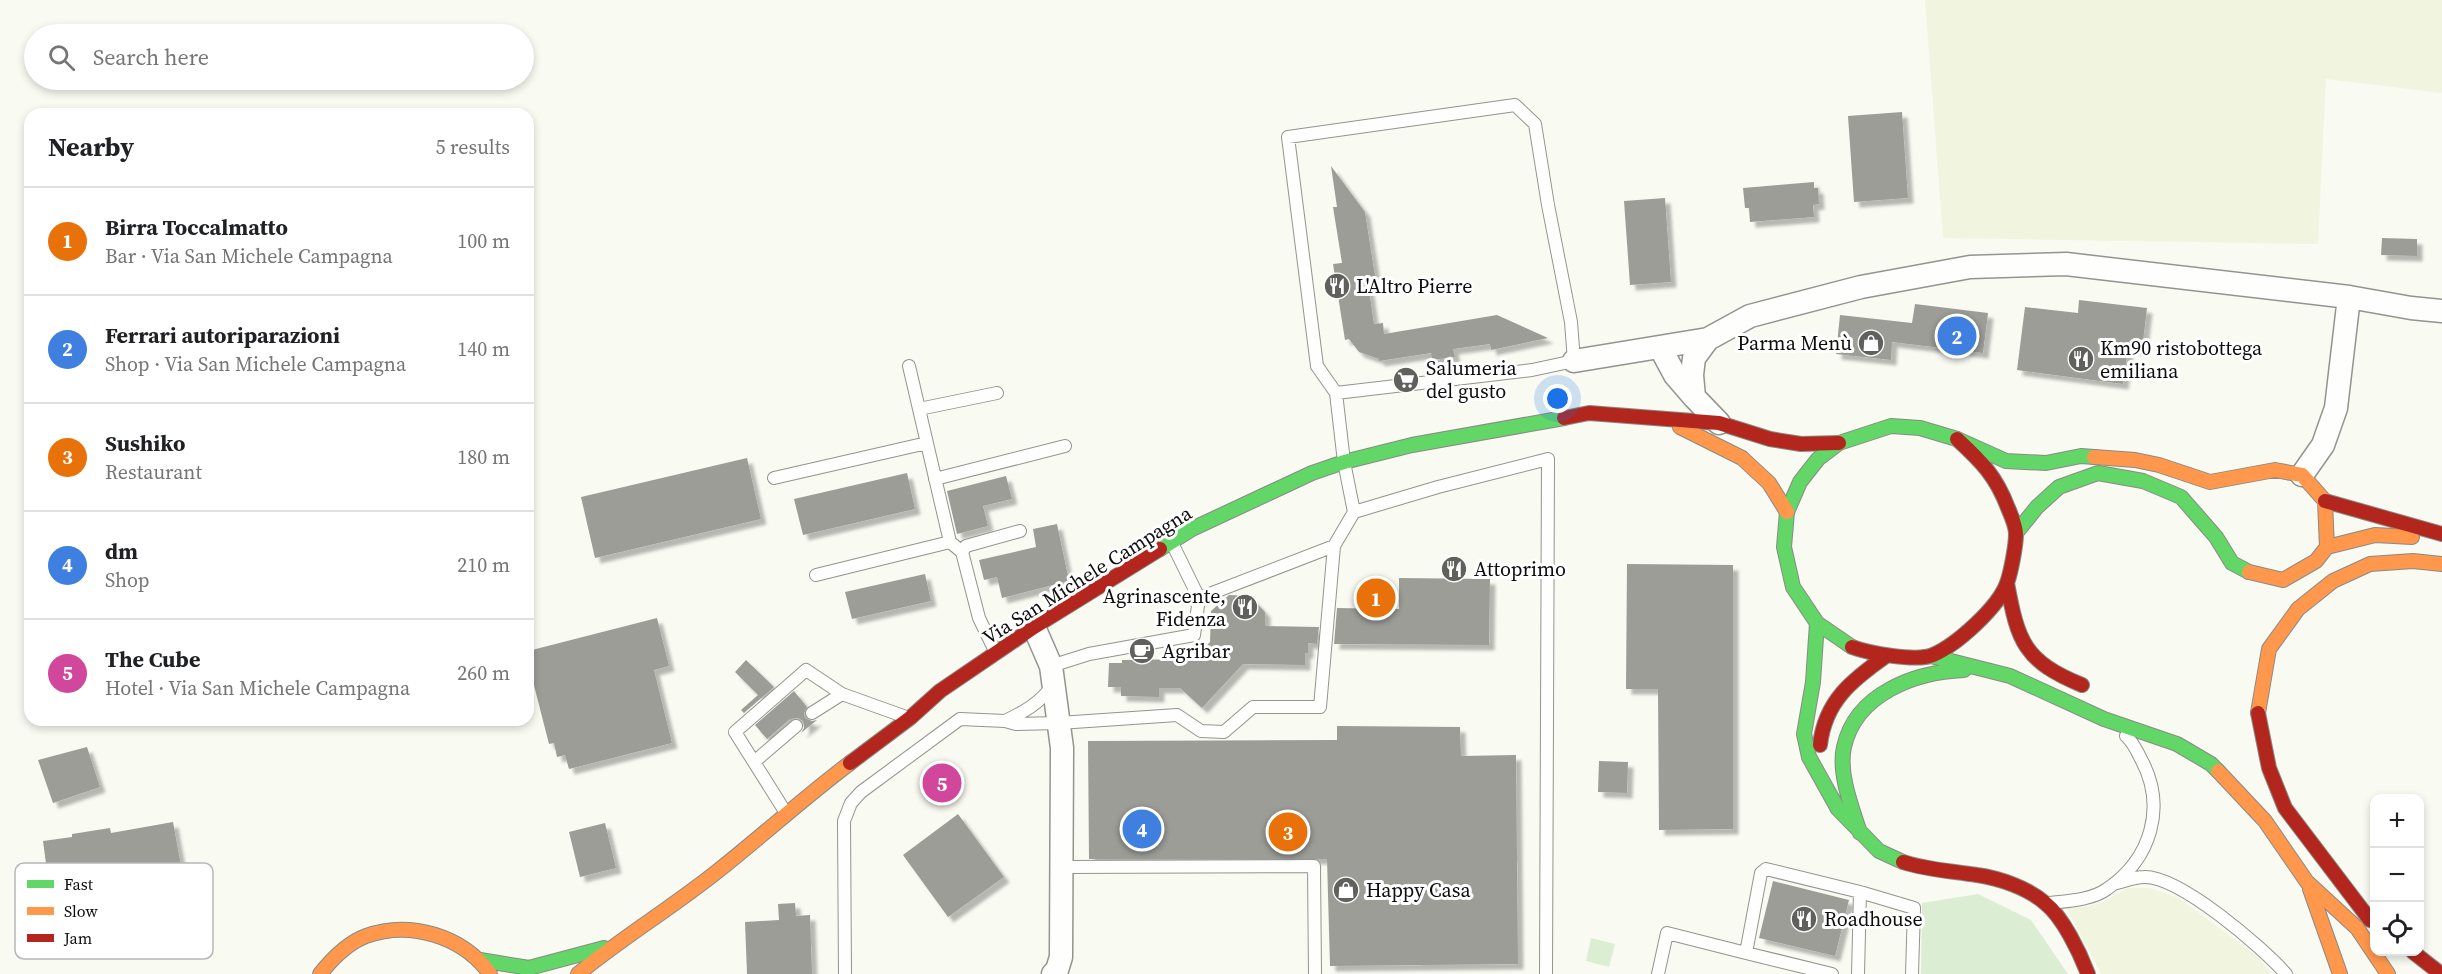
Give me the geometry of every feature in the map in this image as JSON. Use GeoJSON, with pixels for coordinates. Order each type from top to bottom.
{"type":"FeatureCollection","features":[{"type":"Feature","properties":{"kind":"main road","name":"Via San Michele Campagna"},"geometry":{"type":"LineString","coordinates":[[578,974],[614,945],[718,871],[786,813],[910,718],[940,691],[1034,627],[1192,529],[1312,473],[1344,462],[1412,445],[1589,413],[1719,423],[1770,439],[1801,444],[1839,443],[1891,426],[1920,428],[1957,439],[2006,461],[2046,463],[2081,456],[2135,460],[2159,465],[2210,482],[2275,470],[2302,475]]}},
{"type":"Feature","properties":{"kind":"main road","name":"Via San Michele Campagna"},"geometry":{"type":"LineString","coordinates":[[1659,417],[1742,458],[1769,483],[1787,512]]}},
{"type":"Feature","properties":{"kind":"main road","name":"Via San Michele Campagna"},"geometry":{"type":"LineString","coordinates":[[1957,439],[1984,464],[1999,485],[2016,533]]}},
{"type":"Feature","properties":{"kind":"main road","name":"Via San Michele Campagna"},"geometry":{"type":"LineString","coordinates":[[1839,443],[1818,459],[1800,482],[1787,512],[1784,547],[1793,587],[1817,623],[1853,648],[1886,656],[1931,656],[1967,634],[2000,596],[2007,583],[2016,533],[2037,507],[2059,487],[2098,473],[2143,482],[2181,497],[2216,537],[2232,563],[2253,574],[2283,580],[2316,561],[2327,547],[2374,535],[2442,537]]}},
{"type":"Feature","properties":{"kind":"main road"},"geometry":{"type":"LineString","coordinates":[[2302,475],[2325,501],[2327,547]]}},
{"type":"Feature","properties":{"kind":"main road","name":"Via San Michele Campagna"},"geometry":{"type":"LineString","coordinates":[[2325,501],[2442,537]]}},
{"type":"Feature","properties":{"kind":"main road"},"geometry":{"type":"LineString","coordinates":[[2285,808],[2269,768],[2258,712],[2269,649],[2298,609],[2333,581],[2370,564],[2413,561],[2442,564]]}},
{"type":"Feature","properties":{"kind":"main road"},"geometry":{"type":"LineString","coordinates":[[2007,583],[2014,619],[2025,648],[2044,668],[2097,692]]}},
{"type":"Feature","properties":{"kind":"main road"},"geometry":{"type":"LineString","coordinates":[[1817,623],[1813,682],[1804,734],[1809,757],[1838,809],[1879,851],[1899,861],[1921,868],[1980,875],[2018,887],[2046,903],[2077,945],[2088,974]]}},
{"type":"Feature","properties":{"kind":"main road"},"geometry":{"type":"LineString","coordinates":[[1817,773],[1820,760],[1820,729],[1830,707],[1858,675],[1886,656]]}},
{"type":"Feature","properties":{"kind":"main road"},"geometry":{"type":"LineString","coordinates":[[1931,656],[2010,676],[2104,719],[2178,744],[2211,764],[2265,821],[2307,882],[2357,928],[2388,974]]}},
{"type":"Feature","properties":{"kind":"main road"},"geometry":{"type":"LineString","coordinates":[[1860,833],[1847,783],[1844,748],[1859,715],[1889,688],[1924,674],[1954,669],[1985,670]]}},
{"type":"Feature","properties":{"kind":"main road"},"geometry":{"type":"LineString","coordinates":[[2210,747],[2234,768]]}},
{"type":"Feature","properties":{"kind":"main road"},"geometry":{"type":"LineString","coordinates":[[2262,790],[2285,808],[2370,920]]}},
{"type":"Feature","properties":{"kind":"main road"},"geometry":{"type":"LineString","coordinates":[[2307,882],[2340,974]]}},
{"type":"Feature","properties":{"kind":"main road","name":"Via San Michele Campagna"},"geometry":{"type":"LineString","coordinates":[[312,974],[364,936],[402,929],[438,934],[480,960],[529,968],[614,945]]}},
{"type":"Feature","properties":{"kind":"main road"},"geometry":{"type":"LineString","coordinates":[[2403,956],[2419,974]]}},
{"type":"Feature","properties":{"kind":"main road"},"geometry":{"type":"LineString","coordinates":[[2419,956],[2441,974]]}},
{"type":"Feature","properties":{"kind":"main road","name":"Via San Michele Campagna"},"geometry":{"type":"LineString","coordinates":[[320,974],[333,957]]}},
{"type":"Feature","properties":{"kind":"main road","name":"Via San Michele Campagna"},"geometry":{"type":"LineString","coordinates":[[480,960],[490,974]]}},
{"type":"Feature","properties":{"kind":"street"},"geometry":{"type":"LineString","coordinates":[[1574,362],[1661,349],[1708,339],[1750,316],[1861,287],[1970,267],[2066,264],[2349,297],[2412,309],[2442,311]]}},
{"type":"Feature","properties":{"kind":"street"},"geometry":{"type":"LineString","coordinates":[[2302,475],[2323,446],[2336,408],[2349,297]]}},
{"type":"Feature","properties":{"kind":"street"},"geometry":{"type":"LineString","coordinates":[[1694,397],[1692,375],[1694,358],[1708,339]]}},
{"type":"Feature","properties":{"kind":"street"},"geometry":{"type":"LineString","coordinates":[[1661,349],[1675,375],[1719,423]]}},
{"type":"Feature","properties":{"kind":"street"},"geometry":{"type":"LineString","coordinates":[[1034,627],[1053,675],[1062,748],[1061,957],[1057,970],[1053,974]]}},
{"type":"Feature","properties":{"kind":"lane"},"geometry":{"type":"LineString","coordinates":[[845,974],[844,821],[851,803],[861,792],[960,719],[1016,724],[1177,715],[1201,731],[1224,732],[1253,707],[1320,707],[1334,546],[1354,512],[1344,462],[1336,393],[1317,366],[1288,137],[1515,105],[1535,124],[1570,322],[1574,362],[1532,370],[1336,393]]}},
{"type":"Feature","properties":{"kind":"lane"},"geometry":{"type":"LineString","coordinates":[[909,366],[950,542],[962,552],[980,618],[997,654]]}},
{"type":"Feature","properties":{"kind":"lane"},"geometry":{"type":"LineString","coordinates":[[919,410],[997,393]]}},
{"type":"Feature","properties":{"kind":"lane"},"geometry":{"type":"LineString","coordinates":[[774,478],[927,443]]}},
{"type":"Feature","properties":{"kind":"lane"},"geometry":{"type":"LineString","coordinates":[[935,479],[1065,446]]}},
{"type":"Feature","properties":{"kind":"lane"},"geometry":{"type":"LineString","coordinates":[[1354,512],[1438,487],[1548,459],[1546,974]]}},
{"type":"Feature","properties":{"kind":"lane"},"geometry":{"type":"LineString","coordinates":[[962,552],[966,546],[1020,531]]}},
{"type":"Feature","properties":{"kind":"lane"},"geometry":{"type":"LineString","coordinates":[[816,575],[950,542]]}},
{"type":"Feature","properties":{"kind":"lane"},"geometry":{"type":"LineString","coordinates":[[1005,722],[1035,705],[1045,696],[1053,675],[1089,654],[1194,635],[1199,598],[1172,542]]}},
{"type":"Feature","properties":{"kind":"lane"},"geometry":{"type":"LineString","coordinates":[[1199,598],[1334,546]]}},
{"type":"Feature","properties":{"kind":"lane"},"geometry":{"type":"LineString","coordinates":[[786,813],[735,732],[806,670],[842,694],[910,718]]}},
{"type":"Feature","properties":{"kind":"lane"},"geometry":{"type":"LineString","coordinates":[[812,713],[842,694]]}},
{"type":"Feature","properties":{"kind":"lane"},"geometry":{"type":"LineString","coordinates":[[2046,903],[2071,901],[2105,891],[2140,858],[2153,820],[2155,799],[2147,771],[2131,740],[2104,719]]}},
{"type":"Feature","properties":{"kind":"lane"},"geometry":{"type":"LineString","coordinates":[[754,762],[796,726]]}},
{"type":"Feature","properties":{"kind":"lane"},"geometry":{"type":"LineString","coordinates":[[1063,867],[1314,866],[1315,974]]}},
{"type":"Feature","properties":{"kind":"lane"},"geometry":{"type":"LineString","coordinates":[[1746,953],[1761,873],[1766,869],[1914,908],[1912,974]]}},
{"type":"Feature","properties":{"kind":"lane"},"geometry":{"type":"LineString","coordinates":[[2115,883],[2145,876],[2200,900],[2247,936],[2286,974]]}},
{"type":"Feature","properties":{"kind":"lane"},"geometry":{"type":"LineString","coordinates":[[1858,974],[1860,892]]}},
{"type":"Feature","properties":{"kind":"lane"},"geometry":{"type":"LineString","coordinates":[[1658,974],[1667,933],[1832,974]]}},
{"type":"Feature","properties":{"kind":"green space"},"geometry":{"type":"Polygon","coordinates":[[[1925,0],[2442,0],[2442,93],[2326,79],[2318,244],[1943,238],[1925,0]]]}},
{"type":"Feature","properties":{"kind":"green space"},"geometry":{"type":"Polygon","coordinates":[[[2128,888],[2149,888],[2179,898],[2258,957],[2272,974],[2101,974],[2066,907],[2085,907],[2103,902],[2128,888]]]}},
{"type":"Feature","properties":{"kind":"green space"},"geometry":{"type":"Polygon","coordinates":[[[1978,894],[2031,920],[2068,974],[1921,974],[1922,903],[1978,894]]]}},
{"type":"Feature","properties":{"kind":"green space"},"geometry":{"type":"Polygon","coordinates":[[[1591,938],[1615,944],[1609,967],[1586,961],[1591,938]]]}},
{"type":"Feature","properties":{"kind":"building"},"geometry":{"type":"Polygon","coordinates":[[[1902,112],[1908,198],[1854,202],[1848,116],[1902,112]]]}},
{"type":"Feature","properties":{"kind":"building"},"geometry":{"type":"Polygon","coordinates":[[[1331,166],[1365,212],[1375,276],[1367,277],[1374,324],[1383,323],[1384,334],[1497,315],[1548,338],[1491,350],[1490,344],[1453,349],[1455,357],[1432,360],[1431,353],[1379,361],[1379,359],[1359,352],[1349,339],[1345,340],[1333,264],[1342,263],[1333,207],[1337,207],[1331,166]]]}},
{"type":"Feature","properties":{"kind":"building"},"geometry":{"type":"Polygon","coordinates":[[[1814,182],[1814,188],[1818,188],[1819,204],[1813,205],[1814,217],[1750,222],[1749,208],[1745,208],[1743,188],[1814,182]]]}},
{"type":"Feature","properties":{"kind":"building"},"geometry":{"type":"Polygon","coordinates":[[[1665,198],[1671,282],[1630,285],[1624,201],[1665,198]]]}},
{"type":"Feature","properties":{"kind":"building"},"geometry":{"type":"Polygon","coordinates":[[[2382,238],[2417,239],[2417,256],[2381,255],[2382,238]]]}},
{"type":"Feature","properties":{"kind":"building"},"geometry":{"type":"Polygon","coordinates":[[[2079,300],[2147,308],[2142,350],[2128,348],[2123,384],[2017,370],[2025,307],[2078,313],[2079,300]]]}},
{"type":"Feature","properties":{"kind":"building"},"geometry":{"type":"Polygon","coordinates":[[[1915,304],[1988,313],[1983,353],[1892,342],[1891,360],[1836,354],[1840,315],[1912,323],[1915,304]]]}},
{"type":"Feature","properties":{"kind":"building"},"geometry":{"type":"Polygon","coordinates":[[[747,458],[761,519],[595,558],[581,497],[747,458]]]}},
{"type":"Feature","properties":{"kind":"building"},"geometry":{"type":"Polygon","coordinates":[[[907,473],[915,509],[803,535],[794,499],[907,473]]]}},
{"type":"Feature","properties":{"kind":"building"},"geometry":{"type":"Polygon","coordinates":[[[1006,476],[1012,499],[983,506],[988,526],[957,534],[947,491],[1006,476]]]}},
{"type":"Feature","properties":{"kind":"building"},"geometry":{"type":"Polygon","coordinates":[[[1057,524],[1069,581],[1002,598],[997,577],[984,580],[979,560],[1036,547],[1033,529],[1057,524]]]}},
{"type":"Feature","properties":{"kind":"building"},"geometry":{"type":"Polygon","coordinates":[[[1627,564],[1733,565],[1733,829],[1659,830],[1658,689],[1626,689],[1627,564]]]}},
{"type":"Feature","properties":{"kind":"building"},"geometry":{"type":"Polygon","coordinates":[[[925,574],[931,601],[852,619],[845,592],[925,574]]]}},
{"type":"Feature","properties":{"kind":"building"},"geometry":{"type":"Polygon","coordinates":[[[1399,578],[1490,579],[1489,645],[1334,644],[1337,608],[1399,609],[1399,578]]]}},
{"type":"Feature","properties":{"kind":"building"},"geometry":{"type":"Polygon","coordinates":[[[1229,595],[1250,596],[1265,612],[1265,626],[1319,627],[1317,644],[1308,643],[1305,665],[1243,664],[1202,708],[1180,688],[1159,688],[1159,697],[1121,696],[1121,687],[1108,687],[1109,663],[1122,663],[1122,660],[1194,659],[1210,642],[1211,611],[1229,595]]]}},
{"type":"Feature","properties":{"kind":"building"},"geometry":{"type":"Polygon","coordinates":[[[657,618],[669,666],[654,670],[672,743],[569,769],[565,755],[557,757],[554,743],[549,744],[534,685],[534,649],[657,618]]]}},
{"type":"Feature","properties":{"kind":"building"},"geometry":{"type":"Polygon","coordinates":[[[746,660],[774,687],[744,713],[741,710],[758,695],[735,672],[746,660]]]}},
{"type":"Feature","properties":{"kind":"building"},"geometry":{"type":"Polygon","coordinates":[[[794,691],[807,707],[804,713],[805,718],[812,721],[817,720],[801,733],[804,728],[803,721],[798,718],[790,719],[767,739],[755,725],[794,691]]]}},
{"type":"Feature","properties":{"kind":"building"},"geometry":{"type":"Polygon","coordinates":[[[1337,726],[1460,727],[1461,756],[1516,755],[1518,964],[1330,966],[1327,859],[1089,859],[1088,741],[1337,740],[1337,726]]]}},
{"type":"Feature","properties":{"kind":"building"},"geometry":{"type":"Polygon","coordinates":[[[87,747],[100,787],[53,803],[38,760],[87,747]]]}},
{"type":"Feature","properties":{"kind":"building"},"geometry":{"type":"Polygon","coordinates":[[[1599,761],[1628,762],[1627,793],[1598,792],[1599,761]]]}},
{"type":"Feature","properties":{"kind":"building"},"geometry":{"type":"Polygon","coordinates":[[[958,814],[1004,877],[948,917],[903,855],[958,814]]]}},
{"type":"Feature","properties":{"kind":"building"},"geometry":{"type":"Polygon","coordinates":[[[173,822],[180,863],[46,863],[43,841],[110,828],[111,833],[173,822]]]}},
{"type":"Feature","properties":{"kind":"building"},"geometry":{"type":"Polygon","coordinates":[[[605,823],[616,868],[580,877],[569,832],[605,823]]]}},
{"type":"Feature","properties":{"kind":"building","name":"Roadhouse"},"geometry":{"type":"Polygon","coordinates":[[[1773,881],[1849,900],[1835,956],[1759,938],[1773,881]]]}},
{"type":"Feature","properties":{"kind":"building"},"geometry":{"type":"Polygon","coordinates":[[[795,903],[796,916],[810,915],[812,974],[747,974],[745,922],[779,920],[778,904],[795,903]]]}},
{"type":"Feature","properties":{"kind":"traffic: fast"},"geometry":{"type":"LineString","coordinates":[[1160,549],[1192,529],[1312,473],[1344,462],[1412,445],[1564,418]]}},
{"type":"Feature","properties":{"kind":"traffic: fast"},"geometry":{"type":"LineString","coordinates":[[1852,647],[1817,623],[1793,587],[1784,547],[1787,512],[1800,482],[1818,459],[1839,443],[1891,426],[1920,428],[1957,439],[2006,461],[2046,463],[2081,456],[2094,457]]}},
{"type":"Feature","properties":{"kind":"traffic: fast"},"geometry":{"type":"LineString","coordinates":[[2016,533],[2037,507],[2059,487],[2098,473],[2143,481],[2181,497],[2216,537],[2232,563],[2249,572]]}},
{"type":"Feature","properties":{"kind":"traffic: fast"},"geometry":{"type":"LineString","coordinates":[[1817,623],[1813,682],[1804,734],[1809,757],[1838,809],[1879,851],[1903,862]]}},
{"type":"Feature","properties":{"kind":"traffic: fast"},"geometry":{"type":"LineString","coordinates":[[1931,656],[2010,676],[2104,719],[2177,744],[2211,764],[2218,771]]}},
{"type":"Feature","properties":{"kind":"traffic: fast"},"geometry":{"type":"LineString","coordinates":[[1860,833],[1844,779],[1843,757],[1851,728],[1861,712],[1890,689],[1908,681],[1927,675],[1964,670]]}},
{"type":"Feature","properties":{"kind":"traffic: fast"},"geometry":{"type":"LineString","coordinates":[[480,960],[529,968],[604,948]]}},
{"type":"Feature","properties":{"kind":"traffic: slow"},"geometry":{"type":"LineString","coordinates":[[1680,427],[1742,458],[1769,483],[1787,512]]}},
{"type":"Feature","properties":{"kind":"traffic: slow"},"geometry":{"type":"LineString","coordinates":[[2094,457],[2135,460],[2159,465],[2210,482],[2275,470],[2302,475],[2325,501],[2327,547],[2316,561],[2283,580],[2249,572]]}},
{"type":"Feature","properties":{"kind":"traffic: slow"},"geometry":{"type":"LineString","coordinates":[[2327,547],[2375,535],[2412,537]]}},
{"type":"Feature","properties":{"kind":"traffic: slow"},"geometry":{"type":"LineString","coordinates":[[2258,713],[2269,649],[2298,609],[2333,581],[2370,564],[2413,561],[2442,564]]}},
{"type":"Feature","properties":{"kind":"traffic: slow"},"geometry":{"type":"LineString","coordinates":[[578,974],[702,884],[850,763]]}},
{"type":"Feature","properties":{"kind":"traffic: slow"},"geometry":{"type":"LineString","coordinates":[[2218,771],[2265,821],[2307,882],[2357,928],[2388,974]]}},
{"type":"Feature","properties":{"kind":"traffic: slow"},"geometry":{"type":"LineString","coordinates":[[2310,889],[2340,974]]}},
{"type":"Feature","properties":{"kind":"traffic: slow"},"geometry":{"type":"LineString","coordinates":[[320,974],[340,952],[359,939],[383,931],[400,930],[417,931],[451,941],[479,961],[490,974]]}},
{"type":"Feature","properties":{"kind":"traffic: jam"},"geometry":{"type":"LineString","coordinates":[[1564,418],[1589,413],[1719,423],[1770,439],[1801,444],[1839,443]]}},
{"type":"Feature","properties":{"kind":"traffic: jam"},"geometry":{"type":"LineString","coordinates":[[1852,647],[1904,657],[1933,655],[1953,643],[1975,625],[2002,593],[2009,578],[2013,558],[2016,534],[2014,524],[1993,478],[1981,462],[1957,439]]}},
{"type":"Feature","properties":{"kind":"traffic: jam"},"geometry":{"type":"LineString","coordinates":[[2325,501],[2442,534]]}},
{"type":"Feature","properties":{"kind":"traffic: jam"},"geometry":{"type":"LineString","coordinates":[[850,763],[910,718],[940,691],[1034,627],[1160,549]]}},
{"type":"Feature","properties":{"kind":"traffic: jam"},"geometry":{"type":"LineString","coordinates":[[2007,583],[2015,620],[2027,647],[2047,667],[2082,685]]}},
{"type":"Feature","properties":{"kind":"traffic: jam"},"geometry":{"type":"LineString","coordinates":[[1820,745],[1828,716],[1842,693],[1851,683],[1886,656]]}},
{"type":"Feature","properties":{"kind":"traffic: jam"},"geometry":{"type":"LineString","coordinates":[[2258,713],[2269,768],[2285,808],[2370,920]]}},
{"type":"Feature","properties":{"kind":"traffic: jam"},"geometry":{"type":"LineString","coordinates":[[1903,862],[1930,869],[1995,879],[2030,893],[2045,903],[2058,917],[2076,946],[2088,974]]}},
{"type":"Feature","properties":{"kind":"traffic: jam"},"geometry":{"type":"LineString","coordinates":[[2418,956],[2441,974]]}},
{"type":"Feature","properties":{"kind":"place","name":"L'Altro Pierre"},"geometry":{"type":"Point","coordinates":[1337,286]}},
{"type":"Feature","properties":{"kind":"place","name":"Ferrari autoriparazioni"},"geometry":{"type":"Point","coordinates":[1957,336]}},
{"type":"Feature","properties":{"kind":"place","name":"Parma Menù"},"geometry":{"type":"Point","coordinates":[1871,343]}},
{"type":"Feature","properties":{"kind":"place","name":"Km90 ristobottega emiliana"},"geometry":{"type":"Point","coordinates":[2081,359]}},
{"type":"Feature","properties":{"kind":"place","name":"Salumeria del gusto"},"geometry":{"type":"Point","coordinates":[1406,380]}},
{"type":"Feature","properties":{"kind":"place","name":"Attoprimo"},"geometry":{"type":"Point","coordinates":[1454,569]}},
{"type":"Feature","properties":{"kind":"place","name":"Birra Toccalmatto"},"geometry":{"type":"Point","coordinates":[1376,598]}},
{"type":"Feature","properties":{"kind":"place","name":"Agrinascente, Fidenza"},"geometry":{"type":"Point","coordinates":[1245,607]}},
{"type":"Feature","properties":{"kind":"place","name":"Agribar"},"geometry":{"type":"Point","coordinates":[1142,651]}},
{"type":"Feature","properties":{"kind":"place","name":"The Cube"},"geometry":{"type":"Point","coordinates":[942,783]}},
{"type":"Feature","properties":{"kind":"place","name":"dm"},"geometry":{"type":"Point","coordinates":[1142,829]}},
{"type":"Feature","properties":{"kind":"place","name":"Sushiko"},"geometry":{"type":"Point","coordinates":[1288,832]}},
{"type":"Feature","properties":{"kind":"place","name":"Happy Casa"},"geometry":{"type":"Point","coordinates":[1346,890]}},
{"type":"Feature","properties":{"kind":"place","name":"Roadhouse"},"geometry":{"type":"Point","coordinates":[1804,919]}}]}
